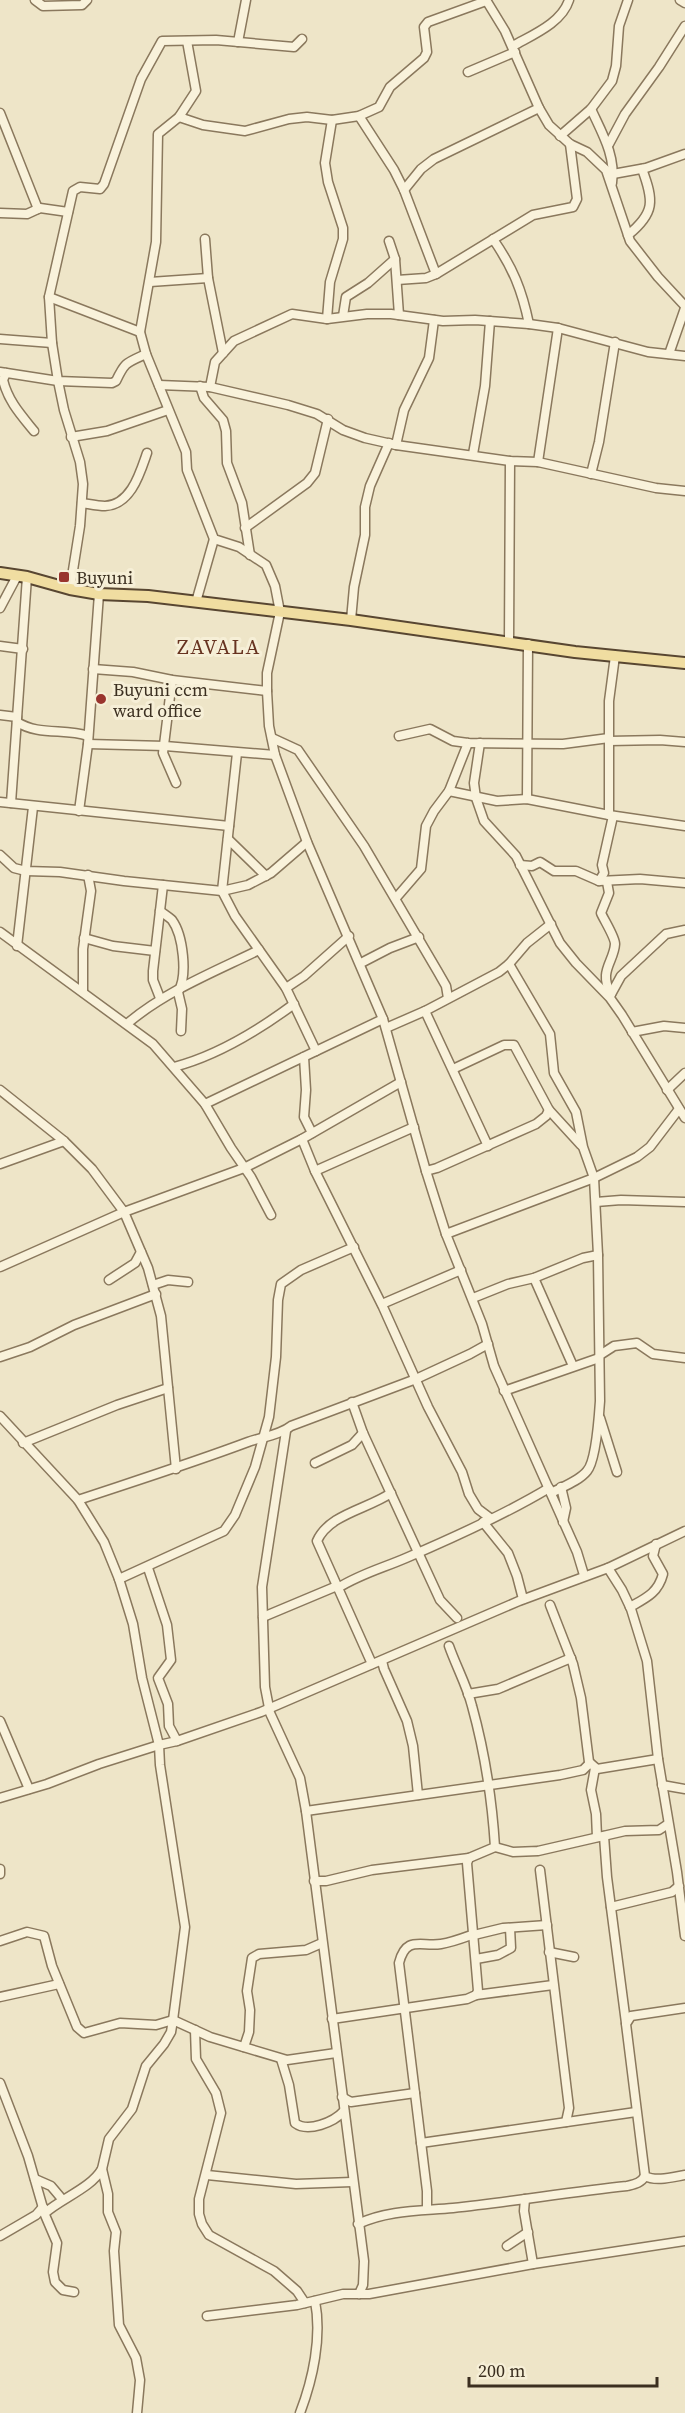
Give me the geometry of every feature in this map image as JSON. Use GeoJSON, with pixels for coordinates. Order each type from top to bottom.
{"type":"FeatureCollection","features":[{"type":"Feature","properties":{"kind":"main road"},"geometry":{"type":"LineString","coordinates":[[0,573],[99,594],[148,596],[685,663]]}},
{"type":"Feature","properties":{"kind":"street"},"geometry":{"type":"LineString","coordinates":[[35,0],[43,6],[82,5],[87,0]]}},
{"type":"Feature","properties":{"kind":"street"},"geometry":{"type":"LineString","coordinates":[[238,42],[246,0]]}},
{"type":"Feature","properties":{"kind":"street"},"geometry":{"type":"LineString","coordinates":[[179,117],[203,125],[245,131],[288,119],[307,117],[332,120],[359,116],[379,107],[392,84],[420,63],[427,52],[424,27],[428,22],[486,0],[514,49],[539,108],[549,125],[570,144],[587,152],[613,179]]}},
{"type":"Feature","properties":{"kind":"street"},"geometry":{"type":"LineString","coordinates":[[468,72],[514,49],[556,18],[567,7],[569,0]]}},
{"type":"Feature","properties":{"kind":"street"},"geometry":{"type":"LineString","coordinates":[[560,136],[591,109],[612,81],[616,66],[619,26],[628,0]]}},
{"type":"Feature","properties":{"kind":"street"},"geometry":{"type":"LineString","coordinates":[[680,0],[685,3]]}},
{"type":"Feature","properties":{"kind":"street"},"geometry":{"type":"LineString","coordinates":[[609,144],[625,114],[659,68],[685,26]]}},
{"type":"Feature","properties":{"kind":"street"},"geometry":{"type":"LineString","coordinates":[[70,589],[83,484],[80,462],[71,437],[58,381],[52,343],[49,297],[70,200],[76,188],[95,190],[100,189],[104,184],[127,125],[141,79],[162,41],[238,42],[294,47],[302,39]]}},
{"type":"Feature","properties":{"kind":"street"},"geometry":{"type":"LineString","coordinates":[[187,41],[196,91],[179,117],[158,134],[156,242],[140,332],[146,354],[186,452],[187,470],[214,539],[196,602]]}},
{"type":"Feature","properties":{"kind":"street"},"geometry":{"type":"LineString","coordinates":[[404,189],[421,169],[434,159],[539,108]]}},
{"type":"Feature","properties":{"kind":"street"},"geometry":{"type":"LineString","coordinates":[[591,109],[609,144],[613,179],[628,236],[642,258],[685,307],[669,354]]}},
{"type":"Feature","properties":{"kind":"street"},"geometry":{"type":"LineString","coordinates":[[0,113],[38,209]]}},
{"type":"Feature","properties":{"kind":"street"},"geometry":{"type":"LineString","coordinates":[[359,116],[404,189],[436,274]]}},
{"type":"Feature","properties":{"kind":"street"},"geometry":{"type":"LineString","coordinates":[[327,319],[330,282],[343,239],[343,228],[328,182],[325,163],[332,120]]}},
{"type":"Feature","properties":{"kind":"street"},"geometry":{"type":"LineString","coordinates":[[398,280],[426,278],[436,274],[533,215],[573,207],[576,203],[570,144]]}},
{"type":"Feature","properties":{"kind":"street"},"geometry":{"type":"LineString","coordinates":[[613,179],[685,153]]}},
{"type":"Feature","properties":{"kind":"street"},"geometry":{"type":"LineString","coordinates":[[628,236],[647,217],[650,208],[649,187],[642,169]]}},
{"type":"Feature","properties":{"kind":"street"},"geometry":{"type":"LineString","coordinates":[[0,213],[27,214],[38,209],[68,212]]}},
{"type":"Feature","properties":{"kind":"street"},"geometry":{"type":"LineString","coordinates":[[205,239],[208,278],[223,353]]}},
{"type":"Feature","properties":{"kind":"street"},"geometry":{"type":"LineString","coordinates":[[493,239],[512,267],[529,324]]}},
{"type":"Feature","properties":{"kind":"street"},"geometry":{"type":"LineString","coordinates":[[389,241],[398,280],[399,315]]}},
{"type":"Feature","properties":{"kind":"street"},"geometry":{"type":"LineString","coordinates":[[343,316],[346,297],[368,283],[394,259]]}},
{"type":"Feature","properties":{"kind":"street"},"geometry":{"type":"LineString","coordinates":[[150,282],[208,278]]}},
{"type":"Feature","properties":{"kind":"street"},"geometry":{"type":"LineString","coordinates":[[49,297],[140,332]]}},
{"type":"Feature","properties":{"kind":"street"},"geometry":{"type":"LineString","coordinates":[[210,387],[215,362],[234,341],[292,314],[327,319],[367,314],[399,315],[434,320],[529,324],[558,328],[648,352],[685,356]]}},
{"type":"Feature","properties":{"kind":"street"},"geometry":{"type":"LineString","coordinates":[[351,620],[354,587],[365,535],[365,507],[370,486],[392,444],[404,411],[429,358],[434,320]]}},
{"type":"Feature","properties":{"kind":"street"},"geometry":{"type":"LineString","coordinates":[[473,454],[485,386],[490,321]]}},
{"type":"Feature","properties":{"kind":"street"},"geometry":{"type":"LineString","coordinates":[[538,462],[558,328]]}},
{"type":"Feature","properties":{"kind":"street"},"geometry":{"type":"LineString","coordinates":[[0,339],[52,343]]}},
{"type":"Feature","properties":{"kind":"street"},"geometry":{"type":"LineString","coordinates":[[591,474],[599,442],[615,342]]}},
{"type":"Feature","properties":{"kind":"street"},"geometry":{"type":"LineString","coordinates":[[34,431],[16,410],[7,395],[3,373],[58,381],[112,383],[116,381],[124,365],[146,354]]}},
{"type":"Feature","properties":{"kind":"street"},"geometry":{"type":"LineString","coordinates":[[159,385],[210,387],[288,405],[328,419],[343,430],[392,444],[510,461],[538,462],[656,488],[685,491]]}},
{"type":"Feature","properties":{"kind":"street"},"geometry":{"type":"LineString","coordinates":[[200,386],[204,398],[223,420],[226,430],[227,463],[242,503],[250,555]]}},
{"type":"Feature","properties":{"kind":"street"},"geometry":{"type":"LineString","coordinates":[[71,437],[107,431],[168,410]]}},
{"type":"Feature","properties":{"kind":"street"},"geometry":{"type":"LineString","coordinates":[[245,528],[307,483],[315,473],[328,419]]}},
{"type":"Feature","properties":{"kind":"street"},"geometry":{"type":"LineString","coordinates":[[82,503],[108,506],[126,496],[135,484],[147,453]]}},
{"type":"Feature","properties":{"kind":"street"},"geometry":{"type":"LineString","coordinates":[[509,642],[510,461]]}},
{"type":"Feature","properties":{"kind":"street"},"geometry":{"type":"LineString","coordinates":[[214,539],[239,547],[266,565],[275,586],[280,612],[267,673],[269,726],[275,755],[308,842],[387,1028],[426,1171],[446,1233],[473,1298],[504,1391],[577,1552],[584,1575]]}},
{"type":"Feature","properties":{"kind":"street"},"geometry":{"type":"LineString","coordinates":[[0,608],[22,576]]}},
{"type":"Feature","properties":{"kind":"street"},"geometry":{"type":"LineString","coordinates":[[11,803],[23,649],[22,576]]}},
{"type":"Feature","properties":{"kind":"street"},"geometry":{"type":"LineString","coordinates":[[79,811],[88,740],[99,594]]}},
{"type":"Feature","properties":{"kind":"street"},"geometry":{"type":"LineString","coordinates":[[527,799],[528,644]]}},
{"type":"Feature","properties":{"kind":"street"},"geometry":{"type":"LineString","coordinates":[[0,646],[23,649]]}},
{"type":"Feature","properties":{"kind":"street"},"geometry":{"type":"LineString","coordinates":[[610,996],[606,972],[615,947],[615,939],[601,913],[609,893],[603,881],[602,865],[611,816],[609,701],[615,656]]}},
{"type":"Feature","properties":{"kind":"street"},"geometry":{"type":"LineString","coordinates":[[93,669],[133,672],[172,680],[267,691]]}},
{"type":"Feature","properties":{"kind":"street"},"geometry":{"type":"LineString","coordinates":[[172,680],[163,753],[176,783]]}},
{"type":"Feature","properties":{"kind":"street"},"geometry":{"type":"LineString","coordinates":[[0,715],[17,719],[26,727],[43,731],[73,732],[88,740],[275,755]]}},
{"type":"Feature","properties":{"kind":"street"},"geometry":{"type":"LineString","coordinates":[[399,736],[430,729],[453,741],[468,743],[563,744],[609,740],[685,742]]}},
{"type":"Feature","properties":{"kind":"street"},"geometry":{"type":"LineString","coordinates":[[272,738],[298,750],[364,846],[446,986],[448,998]]}},
{"type":"Feature","properties":{"kind":"street"},"geometry":{"type":"LineString","coordinates":[[396,898],[420,869],[426,826],[434,811],[450,791],[468,743]]}},
{"type":"Feature","properties":{"kind":"street"},"geometry":{"type":"LineString","coordinates":[[480,743],[476,764],[476,798],[484,821],[505,842],[520,865],[567,953],[610,996],[685,1118]]}},
{"type":"Feature","properties":{"kind":"street"},"geometry":{"type":"LineString","coordinates":[[237,753],[222,891],[227,904],[286,988],[316,1051]]}},
{"type":"Feature","properties":{"kind":"street"},"geometry":{"type":"LineString","coordinates":[[450,791],[498,801],[527,799],[611,816],[685,826]]}},
{"type":"Feature","properties":{"kind":"street"},"geometry":{"type":"LineString","coordinates":[[0,802],[229,826]]}},
{"type":"Feature","properties":{"kind":"street"},"geometry":{"type":"LineString","coordinates":[[17,946],[33,807]]}},
{"type":"Feature","properties":{"kind":"street"},"geometry":{"type":"LineString","coordinates":[[228,839],[266,876]]}},
{"type":"Feature","properties":{"kind":"street"},"geometry":{"type":"LineString","coordinates":[[0,855],[14,868],[26,871],[88,875],[222,891],[248,885],[266,876],[308,842]]}},
{"type":"Feature","properties":{"kind":"street"},"geometry":{"type":"LineString","coordinates":[[520,865],[532,866],[540,862],[554,871],[576,871],[603,881],[640,879],[685,884]]}},
{"type":"Feature","properties":{"kind":"street"},"geometry":{"type":"LineString","coordinates":[[83,992],[84,938],[92,891],[88,875]]}},
{"type":"Feature","properties":{"kind":"street"},"geometry":{"type":"LineString","coordinates":[[160,998],[153,980],[163,885]]}},
{"type":"Feature","properties":{"kind":"street"},"geometry":{"type":"LineString","coordinates":[[160,911],[173,922],[180,939],[184,971],[182,985],[178,992],[182,1009],[181,1031]]}},
{"type":"Feature","properties":{"kind":"street"},"geometry":{"type":"LineString","coordinates":[[387,1028],[499,972],[527,943],[551,924]]}},
{"type":"Feature","properties":{"kind":"street"},"geometry":{"type":"LineString","coordinates":[[610,996],[621,976],[666,934],[685,930]]}},
{"type":"Feature","properties":{"kind":"street"},"geometry":{"type":"LineString","coordinates":[[0,932],[128,1023],[153,1044],[206,1104],[271,1215]]}},
{"type":"Feature","properties":{"kind":"street"},"geometry":{"type":"LineString","coordinates":[[286,988],[349,936]]}},
{"type":"Feature","properties":{"kind":"street"},"geometry":{"type":"LineString","coordinates":[[361,963],[418,937]]}},
{"type":"Feature","properties":{"kind":"street"},"geometry":{"type":"LineString","coordinates":[[84,938],[113,946],[155,951]]}},
{"type":"Feature","properties":{"kind":"street"},"geometry":{"type":"LineString","coordinates":[[128,1023],[160,998],[178,992],[259,950]]}},
{"type":"Feature","properties":{"kind":"street"},"geometry":{"type":"LineString","coordinates":[[263,1617],[419,1552],[550,1490],[561,1487],[583,1475],[589,1469],[599,1414],[598,1255],[594,1178],[582,1147],[576,1112],[554,1073],[550,1034],[509,964]]}},
{"type":"Feature","properties":{"kind":"street"},"geometry":{"type":"LineString","coordinates":[[446,986],[459,992]]}},
{"type":"Feature","properties":{"kind":"street"},"geometry":{"type":"LineString","coordinates":[[174,1067],[212,1053],[255,1030],[294,1004]]}},
{"type":"Feature","properties":{"kind":"street"},"geometry":{"type":"LineString","coordinates":[[424,1011],[488,1146]]}},
{"type":"Feature","properties":{"kind":"street"},"geometry":{"type":"LineString","coordinates":[[206,1104],[383,1018]]}},
{"type":"Feature","properties":{"kind":"street"},"geometry":{"type":"LineString","coordinates":[[632,1032],[664,1026],[685,1028]]}},
{"type":"Feature","properties":{"kind":"street"},"geometry":{"type":"LineString","coordinates":[[453,1069],[504,1045],[514,1045],[549,1110],[582,1147]]}},
{"type":"Feature","properties":{"kind":"street"},"geometry":{"type":"LineString","coordinates":[[304,1057],[306,1090],[304,1117],[312,1133]]}},
{"type":"Feature","properties":{"kind":"street"},"geometry":{"type":"LineString","coordinates":[[667,1090],[685,1073]]}},
{"type":"Feature","properties":{"kind":"street"},"geometry":{"type":"LineString","coordinates":[[0,1267],[124,1212],[244,1168],[302,1139],[402,1082]]}},
{"type":"Feature","properties":{"kind":"street"},"geometry":{"type":"LineString","coordinates":[[0,1090],[64,1141],[92,1169],[124,1212],[155,1290],[161,1316],[176,1469]]}},
{"type":"Feature","properties":{"kind":"street"},"geometry":{"type":"LineString","coordinates":[[446,1233],[594,1178],[637,1157],[650,1147],[679,1105]]}},
{"type":"Feature","properties":{"kind":"street"},"geometry":{"type":"LineString","coordinates":[[426,1171],[536,1124],[546,1116],[549,1110]]}},
{"type":"Feature","properties":{"kind":"street"},"geometry":{"type":"LineString","coordinates":[[315,1171],[414,1127]]}},
{"type":"Feature","properties":{"kind":"street"},"geometry":{"type":"LineString","coordinates":[[302,1139],[315,1171],[382,1304],[462,1472],[469,1494],[484,1522],[508,1553],[523,1599]]}},
{"type":"Feature","properties":{"kind":"street"},"geometry":{"type":"LineString","coordinates":[[0,1164],[64,1141]]}},
{"type":"Feature","properties":{"kind":"street"},"geometry":{"type":"LineString","coordinates":[[596,1202],[621,1200],[685,1202]]}},
{"type":"Feature","properties":{"kind":"street"},"geometry":{"type":"LineString","coordinates":[[120,1579],[224,1531],[244,1496],[255,1467],[273,1392],[278,1300],[281,1284],[301,1270],[354,1247]]}},
{"type":"Feature","properties":{"kind":"street"},"geometry":{"type":"LineString","coordinates":[[109,1280],[135,1263],[141,1252]]}},
{"type":"Feature","properties":{"kind":"street"},"geometry":{"type":"LineString","coordinates":[[473,1298],[508,1284],[534,1278],[583,1258],[598,1255]]}},
{"type":"Feature","properties":{"kind":"street"},"geometry":{"type":"LineString","coordinates":[[382,1304],[461,1269]]}},
{"type":"Feature","properties":{"kind":"street"},"geometry":{"type":"LineString","coordinates":[[534,1278],[573,1366]]}},
{"type":"Feature","properties":{"kind":"street"},"geometry":{"type":"LineString","coordinates":[[0,1357],[30,1347],[155,1290],[168,1280],[188,1282]]}},
{"type":"Feature","properties":{"kind":"street"},"geometry":{"type":"LineString","coordinates":[[504,1391],[599,1357],[614,1346],[637,1343],[653,1354],[685,1358]]}},
{"type":"Feature","properties":{"kind":"street"},"geometry":{"type":"LineString","coordinates":[[78,1500],[176,1469],[262,1437],[286,1431],[291,1426],[416,1378],[488,1344]]}},
{"type":"Feature","properties":{"kind":"street"},"geometry":{"type":"LineString","coordinates":[[23,1443],[117,1405],[168,1388]]}},
{"type":"Feature","properties":{"kind":"street"},"geometry":{"type":"LineString","coordinates":[[352,1402],[363,1433],[440,1600],[457,1618]]}},
{"type":"Feature","properties":{"kind":"street"},"geometry":{"type":"LineString","coordinates":[[599,1414],[617,1472]]}},
{"type":"Feature","properties":{"kind":"street"},"geometry":{"type":"LineString","coordinates":[[0,1416],[78,1500],[104,1542],[120,1579],[133,1624],[142,1678],[159,1744],[160,1765],[185,1927],[171,2032],[146,2066],[132,2109],[109,2139],[102,2169],[91,2182],[0,2236]]}},
{"type":"Feature","properties":{"kind":"street"},"geometry":{"type":"LineString","coordinates":[[286,1431],[263,1570],[265,1687],[269,1709],[300,1778],[306,1811],[364,2276],[359,2294]]}},
{"type":"Feature","properties":{"kind":"street"},"geometry":{"type":"LineString","coordinates":[[315,1463],[352,1445],[363,1433]]}},
{"type":"Feature","properties":{"kind":"street"},"geometry":{"type":"LineString","coordinates":[[561,1487],[566,1508],[563,1522]]}},
{"type":"Feature","properties":{"kind":"street"},"geometry":{"type":"LineString","coordinates":[[372,1664],[316,1541],[320,1533],[391,1493]]}},
{"type":"Feature","properties":{"kind":"street"},"geometry":{"type":"LineString","coordinates":[[0,1798],[269,1709],[523,1599],[608,1568],[685,1531]]}},
{"type":"Feature","properties":{"kind":"street"},"geometry":{"type":"LineString","coordinates":[[630,1606],[649,1596],[659,1587],[663,1574],[653,1556],[654,1545],[657,1543]]}},
{"type":"Feature","properties":{"kind":"street"},"geometry":{"type":"LineString","coordinates":[[148,1568],[167,1625],[171,1660],[158,1677],[168,1704],[169,1726],[177,1741]]}},
{"type":"Feature","properties":{"kind":"street"},"geometry":{"type":"LineString","coordinates":[[608,1568],[630,1606],[647,1661],[668,1824],[681,1874],[679,1886],[685,1936]]}},
{"type":"Feature","properties":{"kind":"street"},"geometry":{"type":"LineString","coordinates":[[358,2224],[377,2216],[627,2186],[636,2184],[645,2176],[604,1846],[591,1790],[593,1765],[571,1658],[550,1605]]}},
{"type":"Feature","properties":{"kind":"street"},"geometry":{"type":"LineString","coordinates":[[449,1646],[468,1694],[489,1784],[495,1847]]}},
{"type":"Feature","properties":{"kind":"street"},"geometry":{"type":"LineString","coordinates":[[468,1694],[498,1689],[571,1658]]}},
{"type":"Feature","properties":{"kind":"street"},"geometry":{"type":"LineString","coordinates":[[382,1661],[407,1721],[414,1755],[418,1795]]}},
{"type":"Feature","properties":{"kind":"street"},"geometry":{"type":"LineString","coordinates":[[2,1727],[29,1789]]}},
{"type":"Feature","properties":{"kind":"street"},"geometry":{"type":"LineString","coordinates":[[306,1811],[579,1771],[593,1765],[658,1759]]}},
{"type":"Feature","properties":{"kind":"street"},"geometry":{"type":"LineString","coordinates":[[662,1785],[685,1789]]}},
{"type":"Feature","properties":{"kind":"street"},"geometry":{"type":"LineString","coordinates":[[314,1881],[326,1881],[372,1870],[469,1858],[495,1847],[513,1852],[538,1851],[625,1831],[659,1830],[668,1824]]}},
{"type":"Feature","properties":{"kind":"street"},"geometry":{"type":"LineString","coordinates":[[469,1858],[466,1873],[479,1987],[476,1995]]}},
{"type":"Feature","properties":{"kind":"street"},"geometry":{"type":"LineString","coordinates":[[0,1869],[0,1874]]}},
{"type":"Feature","properties":{"kind":"street"},"geometry":{"type":"LineString","coordinates":[[540,1870],[569,2108],[567,2122]]}},
{"type":"Feature","properties":{"kind":"street"},"geometry":{"type":"LineString","coordinates":[[611,1907],[672,1892],[679,1886]]}},
{"type":"Feature","properties":{"kind":"street"},"geometry":{"type":"LineString","coordinates":[[427,2209],[399,1963],[401,1953],[415,1943],[440,1944],[510,1928],[547,1925]]}},
{"type":"Feature","properties":{"kind":"street"},"geometry":{"type":"LineString","coordinates":[[476,1959],[498,1954],[511,1948],[510,1928]]}},
{"type":"Feature","properties":{"kind":"street"},"geometry":{"type":"LineString","coordinates":[[0,1941],[27,1932],[44,1936],[59,1984],[77,2027],[84,2033],[120,2023],[156,2025],[173,2020],[195,2030],[281,2059],[336,2052]]}},
{"type":"Feature","properties":{"kind":"street"},"geometry":{"type":"LineString","coordinates":[[244,2047],[249,2032],[250,2010],[247,1991],[252,1958],[259,1954],[306,1950],[322,1943]]}},
{"type":"Feature","properties":{"kind":"street"},"geometry":{"type":"LineString","coordinates":[[549,1952],[574,1957]]}},
{"type":"Feature","properties":{"kind":"street"},"geometry":{"type":"LineString","coordinates":[[0,1997],[59,1984]]}},
{"type":"Feature","properties":{"kind":"street"},"geometry":{"type":"LineString","coordinates":[[332,2019],[467,1999],[476,1995],[553,1985]]}},
{"type":"Feature","properties":{"kind":"street"},"geometry":{"type":"LineString","coordinates":[[626,2024],[631,2016],[685,2008]]}},
{"type":"Feature","properties":{"kind":"street"},"geometry":{"type":"LineString","coordinates":[[195,2030],[196,2059],[216,2093],[221,2113],[200,2199],[199,2214],[202,2224],[209,2235],[274,2271],[297,2291],[305,2303]]}},
{"type":"Feature","properties":{"kind":"street"},"geometry":{"type":"LineString","coordinates":[[281,2059],[289,2085],[295,2123],[299,2126],[335,2121],[344,2111]]}},
{"type":"Feature","properties":{"kind":"street"},"geometry":{"type":"LineString","coordinates":[[0,2083],[57,2243],[53,2272],[55,2282],[63,2290],[74,2292]]}},
{"type":"Feature","properties":{"kind":"street"},"geometry":{"type":"LineString","coordinates":[[342,2097],[351,2102],[415,2093]]}},
{"type":"Feature","properties":{"kind":"street"},"geometry":{"type":"LineString","coordinates":[[421,2143],[636,2112]]}},
{"type":"Feature","properties":{"kind":"street"},"geometry":{"type":"LineString","coordinates":[[102,2169],[108,2194],[108,2212],[116,2232],[114,2251],[119,2325],[136,2358],[140,2380],[137,2413]]}},
{"type":"Feature","properties":{"kind":"street"},"geometry":{"type":"LineString","coordinates":[[207,2175],[296,2184],[352,2182]]}},
{"type":"Feature","properties":{"kind":"street"},"geometry":{"type":"LineString","coordinates":[[645,2176],[660,2179],[685,2175]]}},
{"type":"Feature","properties":{"kind":"street"},"geometry":{"type":"LineString","coordinates":[[35,2179],[51,2186],[62,2199]]}},
{"type":"Feature","properties":{"kind":"street"},"geometry":{"type":"LineString","coordinates":[[525,2199],[533,2264]]}},
{"type":"Feature","properties":{"kind":"street"},"geometry":{"type":"LineString","coordinates":[[507,2246],[528,2232]]}},
{"type":"Feature","properties":{"kind":"street"},"geometry":{"type":"LineString","coordinates":[[207,2316],[305,2303],[344,2294],[359,2294],[685,2241]]}},
{"type":"Feature","properties":{"kind":"street"},"geometry":{"type":"LineString","coordinates":[[300,2413],[314,2362],[315,2301]]}},
{"type":"Feature","properties":{"kind":"place","name":"Buyuni"},"geometry":{"type":"Point","coordinates":[64,577]}},
{"type":"Feature","properties":{"kind":"place","name":"Buyuni ccm ward office"},"geometry":{"type":"Point","coordinates":[101,699]}},
{"type":"Feature","properties":{"kind":"district","name":"ZAVALA"},"geometry":{"type":"Point","coordinates":[219,646]}}]}
